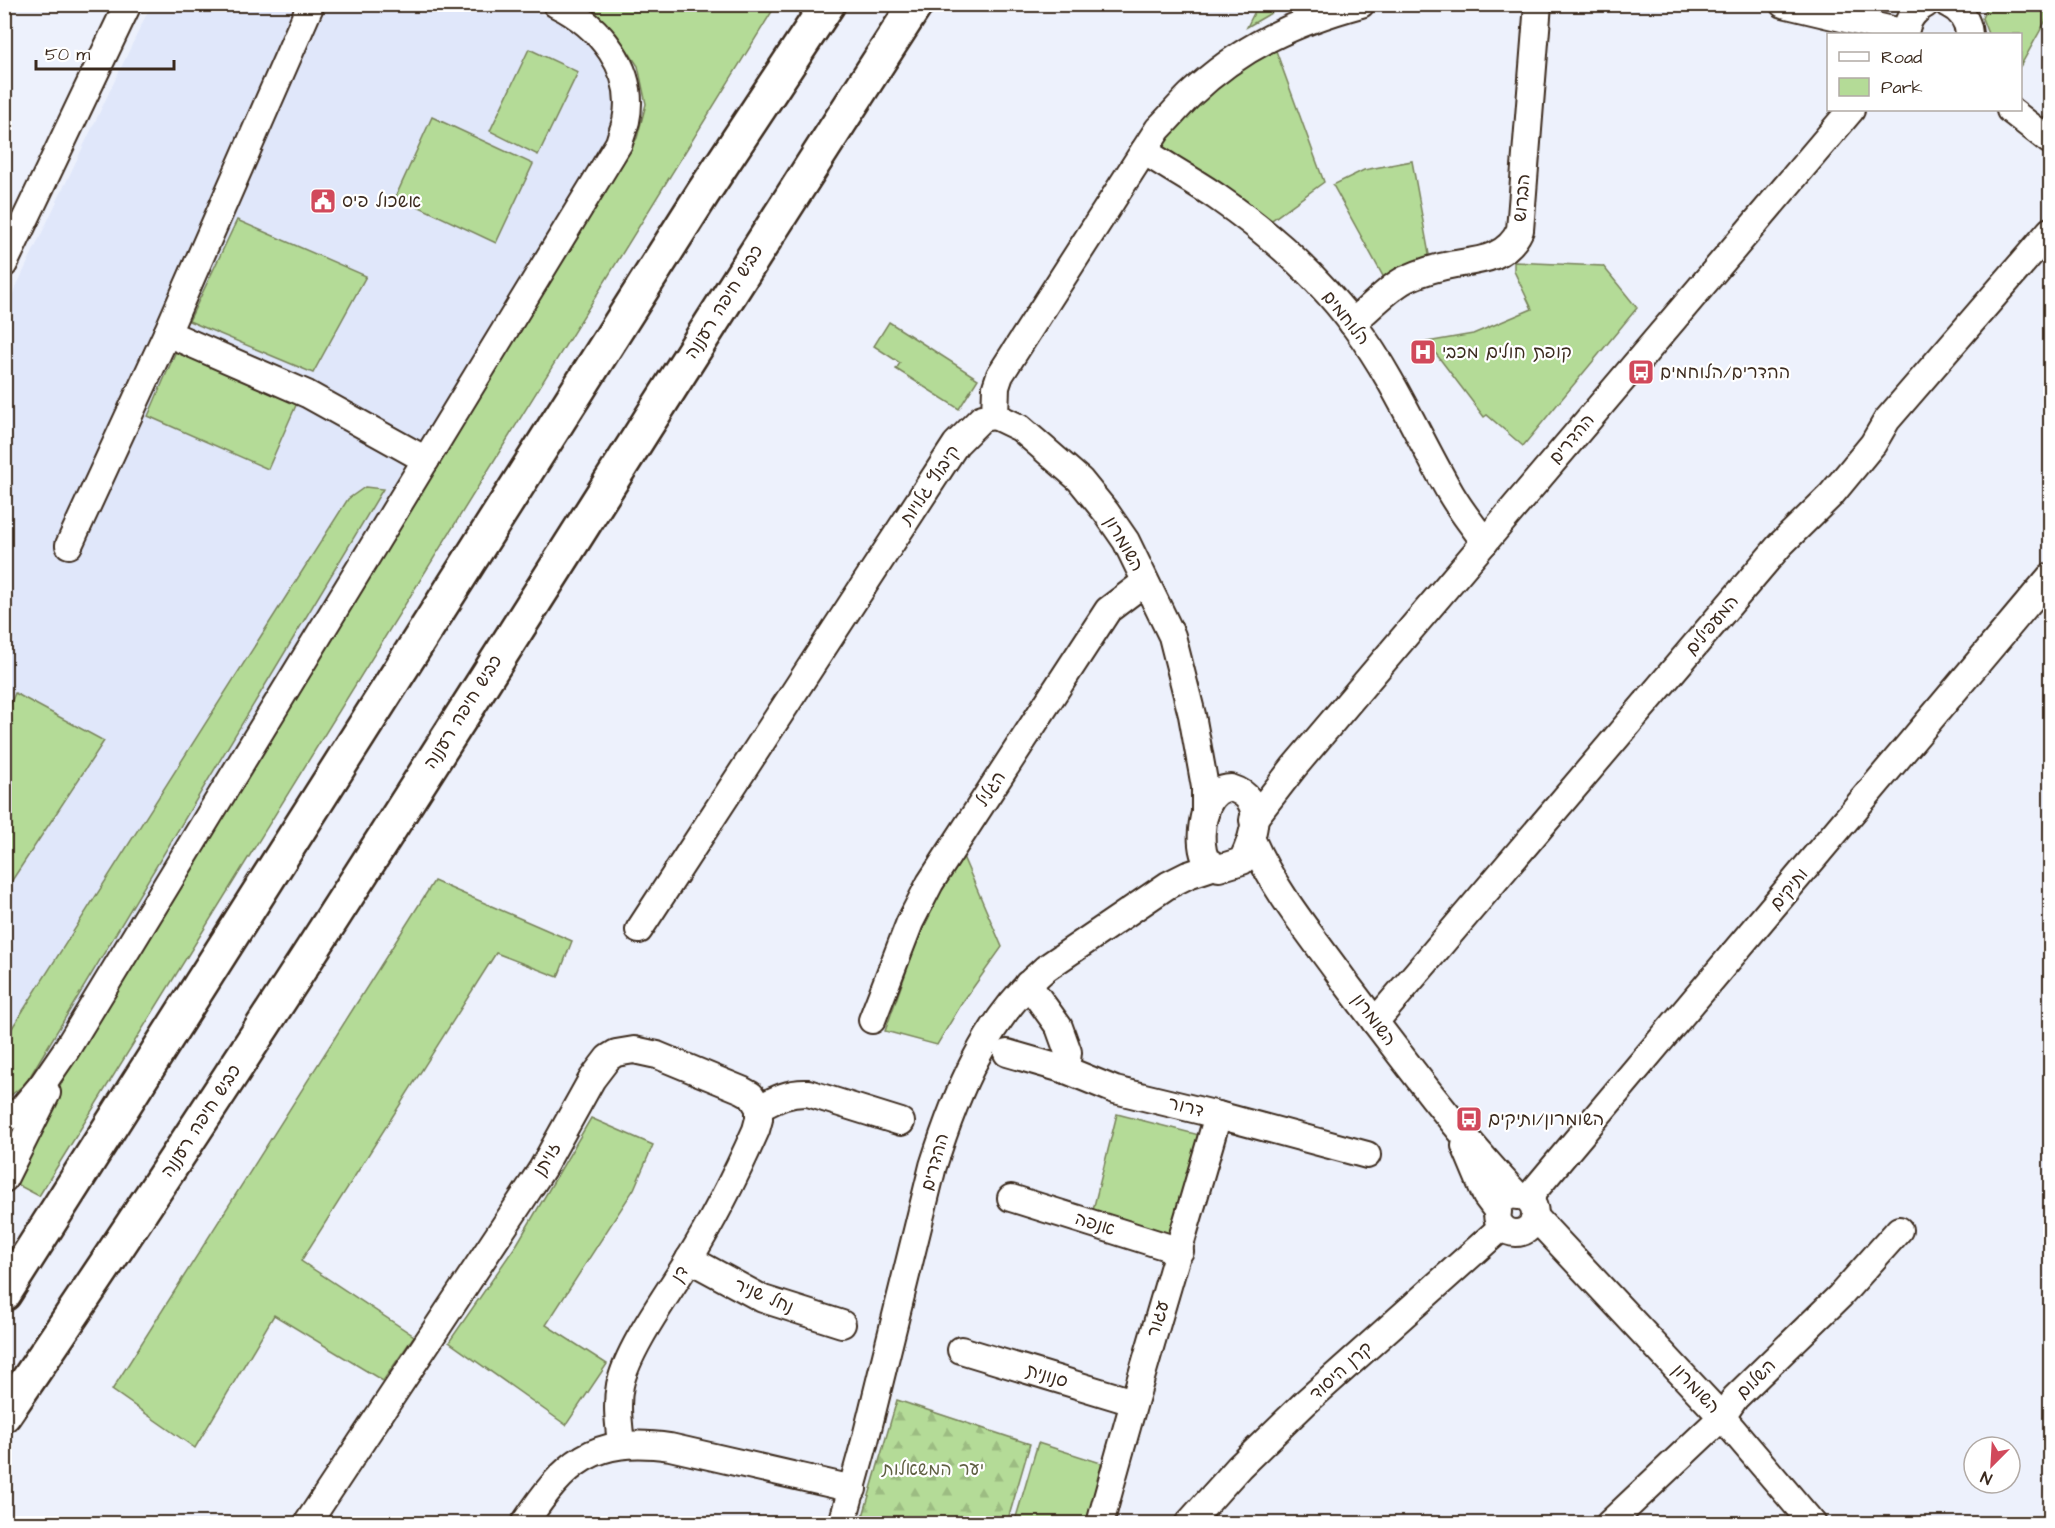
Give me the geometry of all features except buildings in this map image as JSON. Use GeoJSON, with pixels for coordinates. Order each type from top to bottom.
{"type":"FeatureCollection","features":[{"type":"Feature","properties":{"kind":"highway"},"geometry":{"type":"LineString","coordinates":[[4,1294],[703,193],[820,4]]}},
{"type":"Feature","properties":{"kind":"highway"},"geometry":{"type":"LineString","coordinates":[[703,193],[828,4]]}},
{"type":"Feature","properties":{"kind":"highway","name":"כביש חיפה רעננה"},"geometry":{"type":"LineString","coordinates":[[4,1415],[85,1298],[284,994],[744,270],[916,4]]}},
{"type":"Feature","properties":{"kind":"street"},"geometry":{"type":"LineString","coordinates":[[4,264],[15,214],[128,4]]}},
{"type":"Feature","properties":{"kind":"street"},"geometry":{"type":"LineString","coordinates":[[69,545],[167,333],[311,4]]}},
{"type":"Feature","properties":{"kind":"street"},"geometry":{"type":"LineString","coordinates":[[4,1119],[21,1110],[42,1085],[75,1035],[618,143],[626,120],[627,96],[623,73],[611,50],[591,27],[573,13],[556,4]]}},
{"type":"Feature","properties":{"kind":"street"},"geometry":{"type":"LineString","coordinates":[[994,416],[996,387],[1000,375],[1158,129],[1190,95],[1229,63],[1266,39],[1301,23],[1361,4]]}},
{"type":"Feature","properties":{"kind":"street","name":"הברוש"},"geometry":{"type":"LineString","coordinates":[[1352,323],[1403,280],[1427,270],[1490,258],[1509,247],[1516,238],[1520,230],[1538,4]]}},
{"type":"Feature","properties":{"kind":"street"},"geometry":{"type":"LineString","coordinates":[[1783,4],[1901,33]]}},
{"type":"Feature","properties":{"kind":"street"},"geometry":{"type":"LineString","coordinates":[[1905,33],[1911,16],[1926,4]]}},
{"type":"Feature","properties":{"kind":"street"},"geometry":{"type":"LineString","coordinates":[[1948,4],[1966,21],[1969,32]]}},
{"type":"Feature","properties":{"kind":"street"},"geometry":{"type":"LineString","coordinates":[[1969,32],[1973,4]]}},
{"type":"Feature","properties":{"kind":"street"},"geometry":{"type":"LineString","coordinates":[[1831,15],[1847,33]]}},
{"type":"Feature","properties":{"kind":"street","name":"ההדרים"},"geometry":{"type":"LineString","coordinates":[[1249,840],[1293,767],[1850,111]]}},
{"type":"Feature","properties":{"kind":"street"},"geometry":{"type":"LineString","coordinates":[[2011,111],[2050,141]]}},
{"type":"Feature","properties":{"kind":"street","name":"הלוחמים"},"geometry":{"type":"LineString","coordinates":[[1144,152],[1244,216],[1304,269],[1352,323],[1384,371],[1451,493],[1485,542]]}},
{"type":"Feature","properties":{"kind":"street","name":"המעפילים"},"geometry":{"type":"LineString","coordinates":[[1375,1022],[1780,545],[1831,495],[1873,444],[1887,420],[2050,231]]}},
{"type":"Feature","properties":{"kind":"street"},"geometry":{"type":"LineString","coordinates":[[167,333],[307,394],[426,460]]}},
{"type":"Feature","properties":{"kind":"street","name":"השומרון"},"geometry":{"type":"LineString","coordinates":[[994,416],[1020,428],[1080,480],[1126,541],[1172,636],[1192,715],[1205,786],[1205,814]]}},
{"type":"Feature","properties":{"kind":"street","name":"קיבוץ גלויות"},"geometry":{"type":"LineString","coordinates":[[639,930],[956,444],[982,418],[994,416]]}},
{"type":"Feature","properties":{"kind":"street","name":"ותיקים"},"geometry":{"type":"LineString","coordinates":[[1528,1211],[1533,1192],[2050,577]]}},
{"type":"Feature","properties":{"kind":"street","name":"הגליל"},"geometry":{"type":"LineString","coordinates":[[872,1020],[910,922],[930,884],[1108,610],[1146,582]]}},
{"type":"Feature","properties":{"kind":"street","name":"השומרון"},"geometry":{"type":"LineString","coordinates":[[1192,715],[1217,771],[1236,789]]}},
{"type":"Feature","properties":{"kind":"street","name":"ההדרים"},"geometry":{"type":"LineString","coordinates":[[1236,789],[1266,784],[1293,767]]}},
{"type":"Feature","properties":{"kind":"street"},"geometry":{"type":"LineString","coordinates":[[1221,789],[1236,789],[1253,804],[1249,840],[1219,868],[1206,860],[1202,851],[1201,839],[1205,814],[1207,805],[1216,793],[1221,789]]}},
{"type":"Feature","properties":{"kind":"street","name":"ההדרים"},"geometry":{"type":"LineString","coordinates":[[1168,885],[1187,863],[1201,839]]}},
{"type":"Feature","properties":{"kind":"street","name":"השומרון"},"geometry":{"type":"LineString","coordinates":[[1249,840],[1289,906],[1460,1131],[1528,1211],[1575,1258],[1722,1417],[1813,1524]]}},
{"type":"Feature","properties":{"kind":"street","name":"ההדרים"},"geometry":{"type":"LineString","coordinates":[[842,1524],[853,1489],[933,1166],[946,1125],[982,1046],[1011,1003],[1046,968],[1168,885],[1215,866]]}},
{"type":"Feature","properties":{"kind":"street"},"geometry":{"type":"LineString","coordinates":[[1028,984],[1059,1027],[1068,1052],[1066,1070]]}},
{"type":"Feature","properties":{"kind":"street"},"geometry":{"type":"LineString","coordinates":[[4,1179],[75,1035]]}},
{"type":"Feature","properties":{"kind":"street","name":"זויתן"},"geometry":{"type":"LineString","coordinates":[[307,1524],[536,1179],[592,1079],[608,1058],[616,1053],[634,1050],[657,1055],[742,1090],[751,1095],[759,1108]]}},
{"type":"Feature","properties":{"kind":"street","name":"דרור"},"geometry":{"type":"LineString","coordinates":[[1007,1053],[1066,1070],[1114,1090],[1367,1155]]}},
{"type":"Feature","properties":{"kind":"street"},"geometry":{"type":"LineString","coordinates":[[759,1108],[795,1092],[808,1093],[901,1122]]}},
{"type":"Feature","properties":{"kind":"street","name":"דן"},"geometry":{"type":"LineString","coordinates":[[621,1444],[618,1402],[624,1374],[638,1342],[712,1220],[747,1150],[759,1119],[759,1108]]}},
{"type":"Feature","properties":{"kind":"street","name":"עגור"},"geometry":{"type":"LineString","coordinates":[[1101,1524],[1133,1402],[1180,1251],[1218,1115]]}},
{"type":"Feature","properties":{"kind":"street","name":"השומרון"},"geometry":{"type":"LineString","coordinates":[[1460,1131],[1486,1196],[1512,1233],[1523,1232],[1528,1211]]}},
{"type":"Feature","properties":{"kind":"street","name":"אנפה"},"geometry":{"type":"LineString","coordinates":[[1011,1198],[1180,1251]]}},
{"type":"Feature","properties":{"kind":"street"},"geometry":{"type":"LineString","coordinates":[[1500,1219],[1505,1200],[1528,1211]]}},
{"type":"Feature","properties":{"kind":"street","name":"קרן היסוד"},"geometry":{"type":"LineString","coordinates":[[1188,1524],[1239,1467],[1500,1219]]}},
{"type":"Feature","properties":{"kind":"street","name":"השלום"},"geometry":{"type":"LineString","coordinates":[[1609,1524],[1722,1417],[1736,1398],[1840,1296],[1899,1230]]}},
{"type":"Feature","properties":{"kind":"street","name":"נחל שניר"},"geometry":{"type":"LineString","coordinates":[[689,1259],[763,1299],[842,1324]]}},
{"type":"Feature","properties":{"kind":"street","name":"סנונית"},"geometry":{"type":"LineString","coordinates":[[961,1350],[1133,1402]]}},
{"type":"Feature","properties":{"kind":"street"},"geometry":{"type":"LineString","coordinates":[[524,1524],[551,1487],[571,1467],[586,1456],[605,1447],[621,1444],[645,1443],[670,1447],[853,1489]]}},
{"type":"Feature","properties":{"kind":"shaded area"},"geometry":{"type":"Polygon","coordinates":[[[151,5],[523,5],[565,25],[591,43],[609,76],[616,108],[605,140],[49,1055],[23,1095],[4,1109],[4,312],[151,5]]]}},
{"type":"Feature","properties":{"kind":"green space"},"geometry":{"type":"Polygon","coordinates":[[[1258,4],[1295,5],[1278,9],[1247,27],[1258,4]]]}},
{"type":"Feature","properties":{"kind":"green space"},"geometry":{"type":"Polygon","coordinates":[[[2045,4],[2050,7],[2050,13],[2022,63],[2022,33],[1988,33],[1982,18],[1988,5],[2045,4]]]}},
{"type":"Feature","properties":{"kind":"green space"},"geometry":{"type":"Polygon","coordinates":[[[585,5],[776,5],[39,1196],[16,1184],[74,1056],[637,138],[646,104],[638,66],[616,33],[585,5]]]}},
{"type":"Feature","properties":{"kind":"green space"},"geometry":{"type":"Polygon","coordinates":[[[1275,48],[1324,182],[1261,228],[1163,153],[1163,144],[1187,116],[1229,77],[1275,48]]]}},
{"type":"Feature","properties":{"kind":"green space"},"geometry":{"type":"Polygon","coordinates":[[[529,49],[578,72],[538,155],[490,131],[529,49]]]}},
{"type":"Feature","properties":{"kind":"green space"},"geometry":{"type":"Polygon","coordinates":[[[432,117],[533,164],[496,243],[396,196],[432,117]]]}},
{"type":"Feature","properties":{"kind":"green space"},"geometry":{"type":"Polygon","coordinates":[[[1412,161],[1432,271],[1389,287],[1333,185],[1364,170],[1412,161]]]}},
{"type":"Feature","properties":{"kind":"green space"},"geometry":{"type":"Polygon","coordinates":[[[237,220],[366,276],[313,373],[189,321],[237,220]]]}},
{"type":"Feature","properties":{"kind":"green space"},"geometry":{"type":"Polygon","coordinates":[[[1514,262],[1603,266],[1637,308],[1523,446],[1487,415],[1484,417],[1427,342],[1473,334],[1532,309],[1514,271],[1514,262]]]}},
{"type":"Feature","properties":{"kind":"green space"},"geometry":{"type":"Polygon","coordinates":[[[889,322],[978,379],[959,409],[896,369],[900,363],[874,346],[889,322]]]}},
{"type":"Feature","properties":{"kind":"green space"},"geometry":{"type":"Polygon","coordinates":[[[176,351],[297,403],[268,469],[148,416],[176,351]]]}},
{"type":"Feature","properties":{"kind":"green space"},"geometry":{"type":"Polygon","coordinates":[[[365,487],[383,489],[26,1083],[5,1100],[5,1039],[348,499],[365,487]]]}},
{"type":"Feature","properties":{"kind":"green space"},"geometry":{"type":"Polygon","coordinates":[[[15,693],[104,741],[5,891],[5,717],[15,693]]]}},
{"type":"Feature","properties":{"kind":"green space"},"geometry":{"type":"Polygon","coordinates":[[[961,852],[1002,947],[962,1003],[937,1045],[885,1031],[918,939],[961,852]]]}},
{"type":"Feature","properties":{"kind":"green space"},"geometry":{"type":"Polygon","coordinates":[[[434,881],[572,941],[558,977],[496,953],[301,1261],[414,1336],[383,1381],[274,1315],[195,1448],[112,1390],[434,881]]]}},
{"type":"Feature","properties":{"kind":"green space"},"geometry":{"type":"Polygon","coordinates":[[[1117,1114],[1203,1136],[1177,1235],[1092,1214],[1117,1114]]]}},
{"type":"Feature","properties":{"kind":"green space"},"geometry":{"type":"Polygon","coordinates":[[[591,1118],[653,1145],[634,1189],[546,1325],[607,1364],[566,1425],[449,1342],[517,1244],[591,1118]]]}},
{"type":"Feature","properties":{"kind":"green space","name":"יער המשאלות"},"geometry":{"type":"Polygon","coordinates":[[[897,1400],[1030,1444],[1007,1523],[861,1523],[897,1400]]]}},
{"type":"Feature","properties":{"kind":"green space"},"geometry":{"type":"Polygon","coordinates":[[[1038,1443],[1104,1464],[1088,1523],[1014,1524],[1038,1443]]]}},
{"type":"Feature","properties":{"kind":"place","name":"אשכול פיס"},"geometry":{"type":"Point","coordinates":[323,201]}},
{"type":"Feature","properties":{"kind":"place","name":"קופת חולים מכבי"},"geometry":{"type":"Point","coordinates":[1423,352]}},
{"type":"Feature","properties":{"kind":"place","name":"ההדרים/הלוחמים"},"geometry":{"type":"Point","coordinates":[1641,372]}},
{"type":"Feature","properties":{"kind":"place","name":"השומרון/ותיקים"},"geometry":{"type":"Point","coordinates":[1469,1119]}}]}
